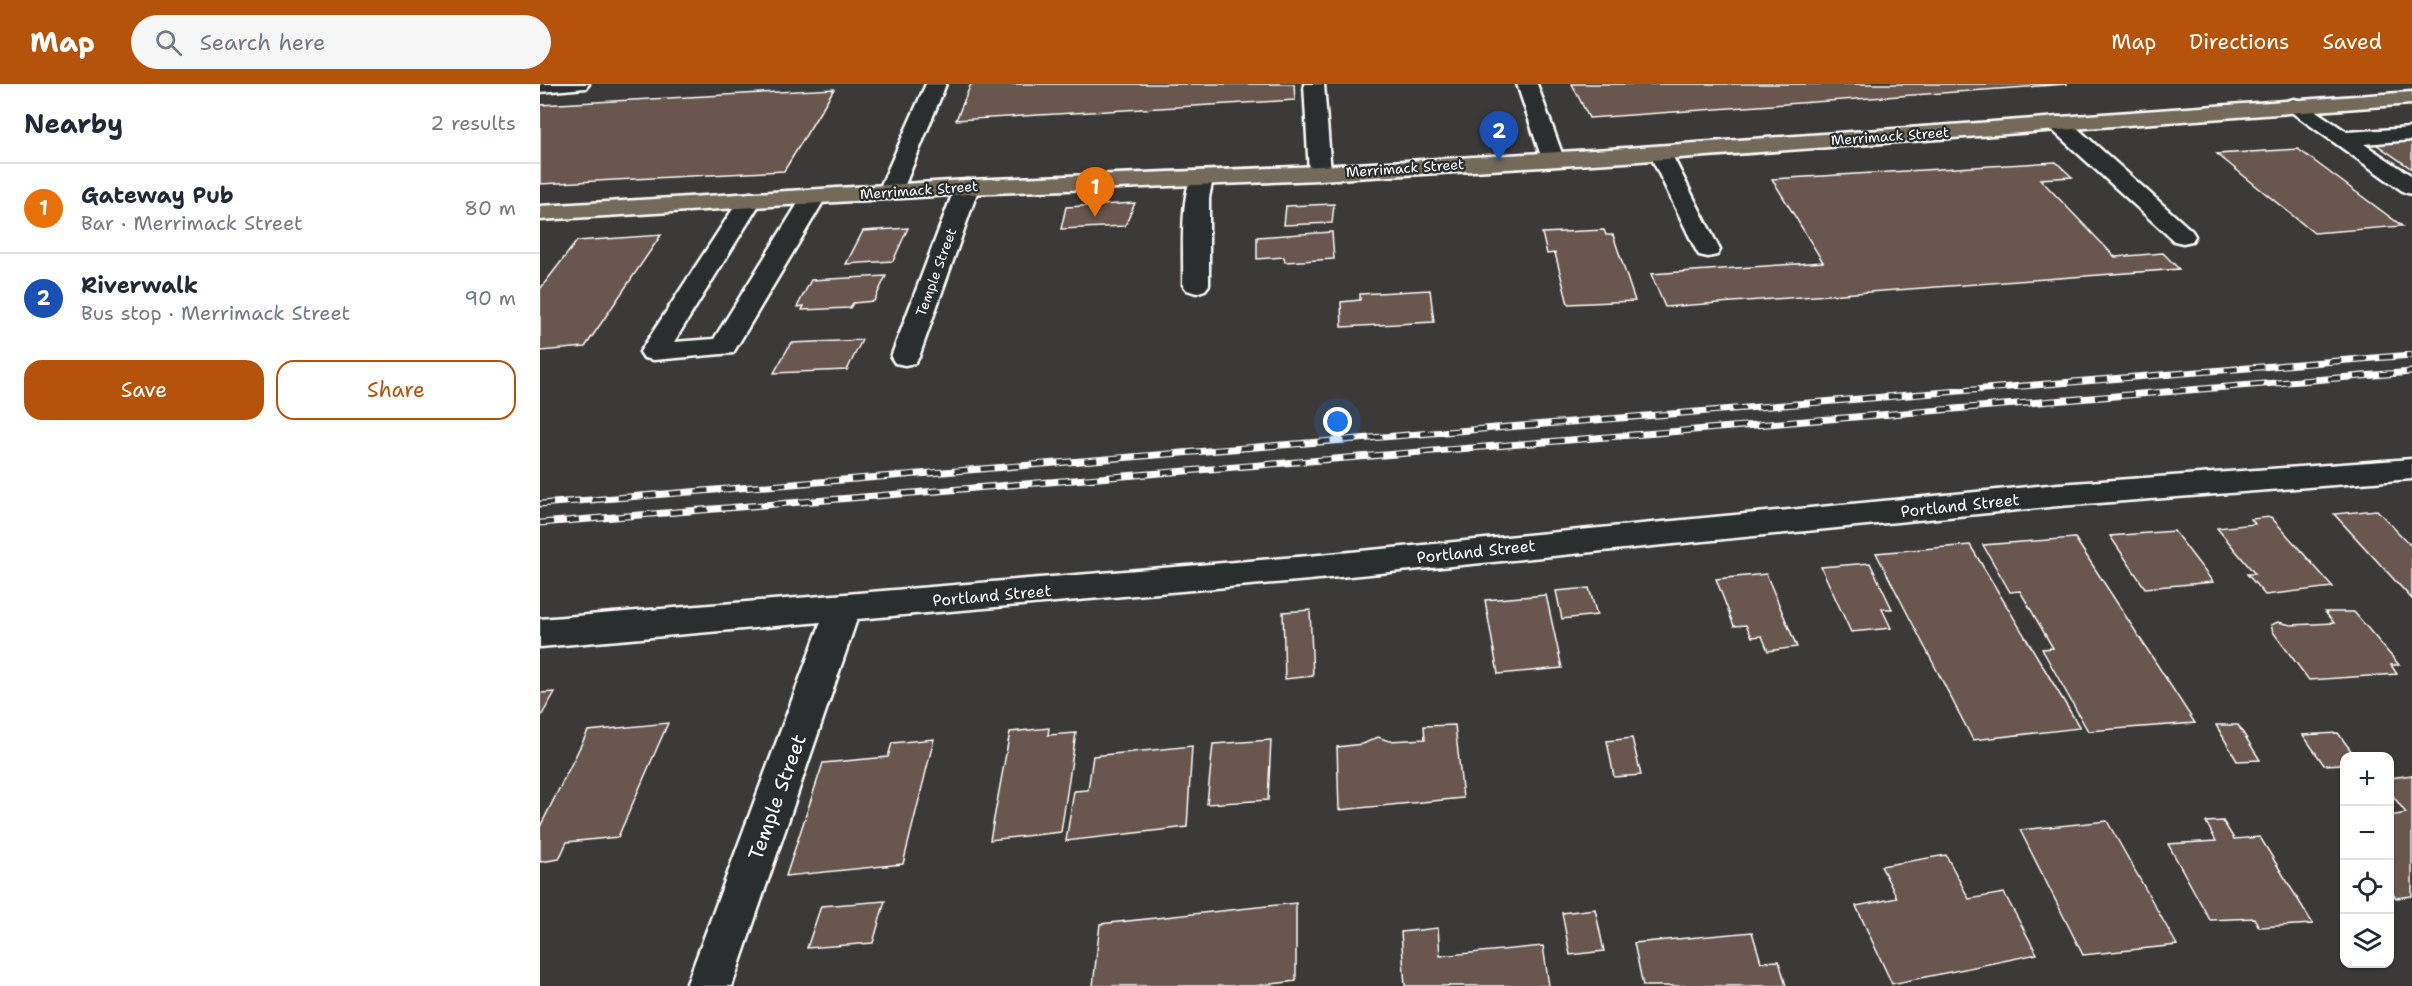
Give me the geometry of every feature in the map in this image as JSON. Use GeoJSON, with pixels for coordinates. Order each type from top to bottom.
{"type":"FeatureCollection","features":[{"type":"Feature","properties":{"kind":"main road","name":"Merrimack Street"},"geometry":{"type":"LineString","coordinates":[[540,213],[967,187],[1320,173],[1660,153],[2294,105],[2408,101]]}},
{"type":"Feature","properties":{"kind":"street"},"geometry":{"type":"LineString","coordinates":[[540,86],[579,84]]}},
{"type":"Feature","properties":{"kind":"street"},"geometry":{"type":"LineString","coordinates":[[890,192],[936,84]]}},
{"type":"Feature","properties":{"kind":"street"},"geometry":{"type":"LineString","coordinates":[[1314,84],[1320,173]]}},
{"type":"Feature","properties":{"kind":"street"},"geometry":{"type":"LineString","coordinates":[[1527,84],[1553,159]]}},
{"type":"Feature","properties":{"kind":"street"},"geometry":{"type":"LineString","coordinates":[[2294,105],[2412,188]]}},
{"type":"Feature","properties":{"kind":"street"},"geometry":{"type":"LineString","coordinates":[[2058,123],[2183,236]]}},
{"type":"Feature","properties":{"kind":"street"},"geometry":{"type":"LineString","coordinates":[[2341,139],[2412,134]]}},
{"type":"Feature","properties":{"kind":"street"},"geometry":{"type":"LineString","coordinates":[[1660,153],[1708,250]]}},
{"type":"Feature","properties":{"kind":"street"},"geometry":{"type":"LineString","coordinates":[[1196,285],[1197,198],[1202,178]]}},
{"type":"Feature","properties":{"kind":"street","name":"Temple Street"},"geometry":{"type":"LineString","coordinates":[[905,357],[967,187]]}},
{"type":"Feature","properties":{"kind":"street"},"geometry":{"type":"LineString","coordinates":[[750,200],[654,352],[723,347],[814,196]]}},
{"type":"Feature","properties":{"kind":"street","name":"Portland Street"},"geometry":{"type":"LineString","coordinates":[[540,633],[1321,567],[2059,495],[2412,469]]}},
{"type":"Feature","properties":{"kind":"street","name":"Temple Street"},"geometry":{"type":"LineString","coordinates":[[709,986],[844,608]]}},
{"type":"Feature","properties":{"kind":"building"},"geometry":{"type":"Polygon","coordinates":[[[971,84],[1294,84],[1295,100],[956,120],[971,84]]]}},
{"type":"Feature","properties":{"kind":"building"},"geometry":{"type":"Polygon","coordinates":[[[1572,84],[2068,84],[1589,118],[1572,84]]]}},
{"type":"Feature","properties":{"kind":"building"},"geometry":{"type":"Polygon","coordinates":[[[1572,84],[2068,84],[1589,118],[1572,84]]]}},
{"type":"Feature","properties":{"kind":"building"},"geometry":{"type":"Polygon","coordinates":[[[1572,84],[2068,84],[1589,118],[1572,84]]]}},
{"type":"Feature","properties":{"kind":"building"},"geometry":{"type":"Polygon","coordinates":[[[834,89],[784,171],[540,184],[540,105],[834,89]]]}},
{"type":"Feature","properties":{"kind":"building"},"geometry":{"type":"Polygon","coordinates":[[[834,89],[784,171],[540,184],[540,105],[834,89]]]}},
{"type":"Feature","properties":{"kind":"building"},"geometry":{"type":"Polygon","coordinates":[[[2412,139],[2412,169],[2373,142],[2412,139]]]}},
{"type":"Feature","properties":{"kind":"building"},"geometry":{"type":"Polygon","coordinates":[[[2298,149],[2402,226],[2314,233],[2217,154],[2298,149]]]}},
{"type":"Feature","properties":{"kind":"building"},"geometry":{"type":"Polygon","coordinates":[[[2056,162],[2072,177],[2040,179],[2115,257],[2163,253],[2179,269],[1665,307],[1651,274],[1823,262],[1772,179],[2056,162]]]}},
{"type":"Feature","properties":{"kind":"building"},"geometry":{"type":"Polygon","coordinates":[[[1135,203],[1125,226],[1061,229],[1066,207],[1135,203]]]}},
{"type":"Feature","properties":{"kind":"building"},"geometry":{"type":"Polygon","coordinates":[[[1334,204],[1332,223],[1284,225],[1286,206],[1334,204]]]}},
{"type":"Feature","properties":{"kind":"building"},"geometry":{"type":"Polygon","coordinates":[[[908,228],[893,261],[846,264],[863,231],[908,228]]]}},
{"type":"Feature","properties":{"kind":"building"},"geometry":{"type":"Polygon","coordinates":[[[1604,230],[1606,235],[1613,235],[1635,301],[1568,304],[1555,253],[1547,254],[1542,233],[1604,230]]]}},
{"type":"Feature","properties":{"kind":"building"},"geometry":{"type":"Polygon","coordinates":[[[1332,232],[1334,259],[1285,262],[1284,257],[1257,259],[1257,237],[1332,232]]]}},
{"type":"Feature","properties":{"kind":"building"},"geometry":{"type":"Polygon","coordinates":[[[661,235],[585,347],[540,351],[540,289],[577,241],[661,235]]]}},
{"type":"Feature","properties":{"kind":"building"},"geometry":{"type":"Polygon","coordinates":[[[886,276],[874,301],[853,303],[850,308],[802,310],[804,306],[797,307],[811,280],[886,276]]]}},
{"type":"Feature","properties":{"kind":"building"},"geometry":{"type":"Polygon","coordinates":[[[1430,290],[1434,322],[1342,327],[1341,302],[1360,300],[1360,294],[1430,290]]]}},
{"type":"Feature","properties":{"kind":"building"},"geometry":{"type":"Polygon","coordinates":[[[862,340],[847,370],[774,373],[791,343],[862,340]]]}},
{"type":"Feature","properties":{"kind":"building"},"geometry":{"type":"Polygon","coordinates":[[[2377,510],[2412,547],[2412,599],[2334,514],[2377,510]]]}},
{"type":"Feature","properties":{"kind":"building"},"geometry":{"type":"Polygon","coordinates":[[[2271,517],[2333,587],[2265,595],[2247,574],[2255,574],[2217,528],[2255,524],[2251,519],[2271,517]]]}},
{"type":"Feature","properties":{"kind":"building"},"geometry":{"type":"Polygon","coordinates":[[[2174,531],[2213,582],[2145,588],[2110,536],[2174,531]]]}},
{"type":"Feature","properties":{"kind":"building"},"geometry":{"type":"Polygon","coordinates":[[[2075,538],[2195,723],[2088,731],[2042,649],[2053,648],[2020,591],[2010,592],[1983,545],[2075,538]]]}},
{"type":"Feature","properties":{"kind":"building"},"geometry":{"type":"Polygon","coordinates":[[[1970,545],[2080,728],[1973,740],[1876,553],[1970,545]]]}},
{"type":"Feature","properties":{"kind":"building"},"geometry":{"type":"Polygon","coordinates":[[[1870,563],[1892,609],[1882,609],[1891,628],[1851,632],[1821,567],[1870,563]]]}},
{"type":"Feature","properties":{"kind":"building"},"geometry":{"type":"Polygon","coordinates":[[[1766,574],[1797,647],[1768,651],[1762,636],[1752,637],[1746,625],[1734,626],[1716,579],[1766,574]]]}},
{"type":"Feature","properties":{"kind":"building"},"geometry":{"type":"Polygon","coordinates":[[[1589,588],[1597,615],[1562,619],[1556,591],[1589,588]]]}},
{"type":"Feature","properties":{"kind":"building"},"geometry":{"type":"Polygon","coordinates":[[[1546,595],[1562,668],[1498,674],[1485,600],[1546,595]]]}},
{"type":"Feature","properties":{"kind":"building"},"geometry":{"type":"Polygon","coordinates":[[[1310,610],[1313,676],[1285,679],[1283,612],[1310,610]]]}},
{"type":"Feature","properties":{"kind":"building"},"geometry":{"type":"Polygon","coordinates":[[[2325,612],[2354,612],[2399,665],[2391,665],[2397,674],[2309,680],[2273,632],[2271,625],[2278,622],[2291,625],[2334,623],[2325,612]]]}},
{"type":"Feature","properties":{"kind":"building"},"geometry":{"type":"Polygon","coordinates":[[[555,692],[540,718],[540,693],[555,692]]]}},
{"type":"Feature","properties":{"kind":"building"},"geometry":{"type":"Polygon","coordinates":[[[668,723],[618,837],[567,842],[559,859],[540,862],[540,827],[588,731],[668,723]]]}},
{"type":"Feature","properties":{"kind":"building"},"geometry":{"type":"Polygon","coordinates":[[[1455,725],[1463,798],[1339,810],[1337,747],[1363,744],[1378,737],[1389,741],[1425,739],[1424,726],[1455,725]]]}},
{"type":"Feature","properties":{"kind":"building"},"geometry":{"type":"Polygon","coordinates":[[[2216,725],[2238,725],[2260,760],[2237,761],[2216,725]]]}},
{"type":"Feature","properties":{"kind":"building"},"geometry":{"type":"Polygon","coordinates":[[[1049,728],[1048,735],[1076,733],[1061,832],[990,840],[1010,732],[1049,728]]]}},
{"type":"Feature","properties":{"kind":"building"},"geometry":{"type":"Polygon","coordinates":[[[2338,733],[2352,752],[2340,752],[2340,764],[2324,765],[2303,735],[2338,733]]]}},
{"type":"Feature","properties":{"kind":"building"},"geometry":{"type":"Polygon","coordinates":[[[1632,738],[1641,775],[1614,777],[1607,741],[1632,738]]]}},
{"type":"Feature","properties":{"kind":"building"},"geometry":{"type":"Polygon","coordinates":[[[934,739],[903,864],[786,876],[823,763],[888,757],[892,743],[934,739]]]}},
{"type":"Feature","properties":{"kind":"building"},"geometry":{"type":"Polygon","coordinates":[[[1271,740],[1268,800],[1207,804],[1213,744],[1271,740]]]}},
{"type":"Feature","properties":{"kind":"building"},"geometry":{"type":"Polygon","coordinates":[[[1192,746],[1187,827],[1066,841],[1074,791],[1088,790],[1093,756],[1192,746]]]}},
{"type":"Feature","properties":{"kind":"building"},"geometry":{"type":"Polygon","coordinates":[[[2412,775],[2412,896],[2396,898],[2394,895],[2394,815],[2406,813],[2394,797],[2394,777],[2412,775]]]}},
{"type":"Feature","properties":{"kind":"building"},"geometry":{"type":"Polygon","coordinates":[[[2107,821],[2177,945],[2083,955],[2020,830],[2107,821]]]}},
{"type":"Feature","properties":{"kind":"building"},"geometry":{"type":"Polygon","coordinates":[[[2223,821],[2234,839],[2260,837],[2313,924],[2259,927],[2254,918],[2210,920],[2168,844],[2216,841],[2206,822],[2223,821]]]}},
{"type":"Feature","properties":{"kind":"building"},"geometry":{"type":"Polygon","coordinates":[[[1946,855],[1969,899],[2004,893],[2037,954],[1892,984],[1856,906],[1897,898],[1881,866],[1946,855]]]}},
{"type":"Feature","properties":{"kind":"building"},"geometry":{"type":"Polygon","coordinates":[[[885,901],[873,943],[807,948],[821,906],[885,901]]]}},
{"type":"Feature","properties":{"kind":"building"},"geometry":{"type":"Polygon","coordinates":[[[1296,903],[1296,981],[1255,986],[1093,986],[1100,924],[1296,903]]]}},
{"type":"Feature","properties":{"kind":"building"},"geometry":{"type":"Polygon","coordinates":[[[1595,909],[1604,951],[1570,955],[1562,913],[1595,909]]]}},
{"type":"Feature","properties":{"kind":"building"},"geometry":{"type":"Polygon","coordinates":[[[1438,928],[1440,956],[1543,946],[1549,986],[1405,986],[1401,932],[1438,928]]]}},
{"type":"Feature","properties":{"kind":"building"},"geometry":{"type":"Polygon","coordinates":[[[1752,932],[1761,962],[1779,961],[1786,986],[1643,986],[1634,943],[1752,932]]]}},
{"type":"Feature","properties":{"kind":"railway"},"geometry":{"type":"LineString","coordinates":[[540,504],[2412,355]]}},
{"type":"Feature","properties":{"kind":"railway"},"geometry":{"type":"LineString","coordinates":[[540,523],[2412,372]]}},
{"type":"Feature","properties":{"kind":"place","name":"Riverwalk"},"geometry":{"type":"Point","coordinates":[1499,161]}},
{"type":"Feature","properties":{"kind":"place","name":"Gateway Pub"},"geometry":{"type":"Point","coordinates":[1095,217]}}]}
